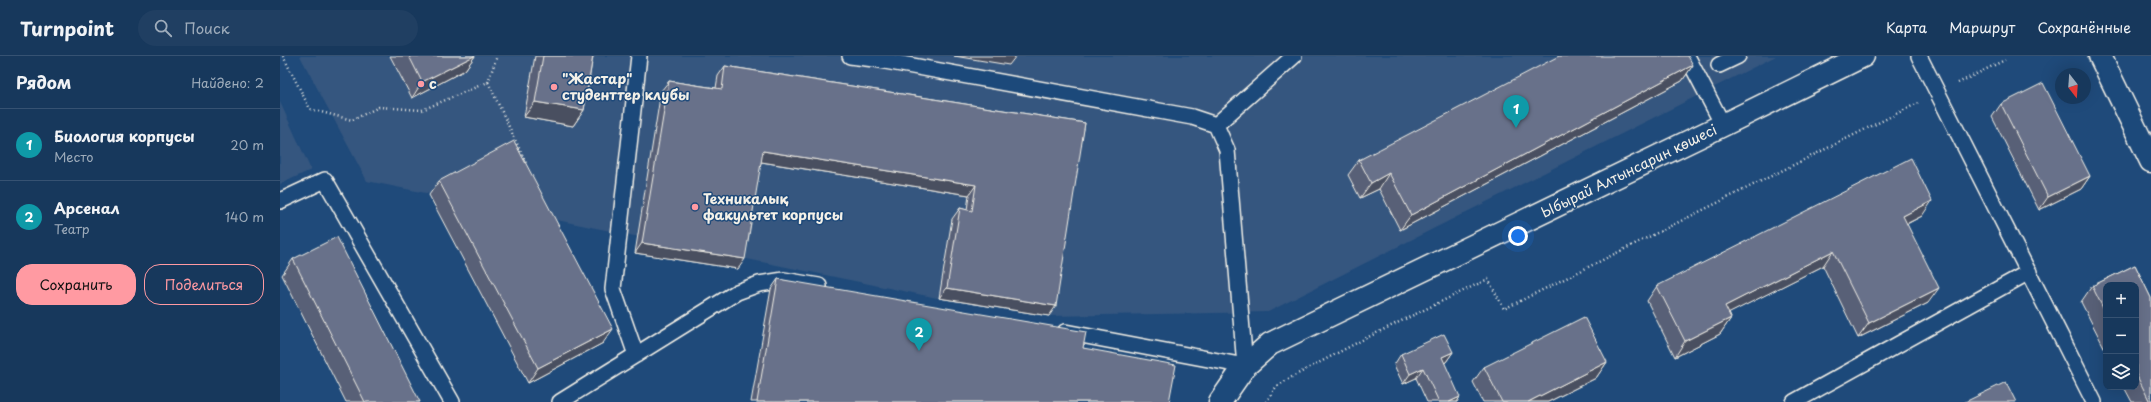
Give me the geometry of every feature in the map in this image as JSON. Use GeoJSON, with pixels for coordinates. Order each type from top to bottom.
{"type":"FeatureCollection","features":[{"type":"Feature","properties":{"kind":"street","name":"Ыбырай Алтынсарин көшесі"},"geometry":{"type":"LineString","coordinates":[[1220,402],[1245,366],[1270,344],[1723,126],[1863,56]]}},
{"type":"Feature","properties":{"kind":"street"},"geometry":{"type":"LineString","coordinates":[[2100,56],[2151,161]]}},
{"type":"Feature","properties":{"kind":"lane"},"geometry":{"type":"LineString","coordinates":[[636,355],[613,289],[639,56]]}},
{"type":"Feature","properties":{"kind":"lane"},"geometry":{"type":"LineString","coordinates":[[850,56],[875,57],[1192,117],[1216,125],[1227,150],[1245,366],[1050,329]]}},
{"type":"Feature","properties":{"kind":"lane"},"geometry":{"type":"LineString","coordinates":[[1216,125],[1294,56]]}},
{"type":"Feature","properties":{"kind":"lane"},"geometry":{"type":"LineString","coordinates":[[1687,56],[1723,126]]}},
{"type":"Feature","properties":{"kind":"lane"},"geometry":{"type":"LineString","coordinates":[[1719,65],[1738,56]]}},
{"type":"Feature","properties":{"kind":"lane"},"geometry":{"type":"LineString","coordinates":[[1919,56],[2094,402]]}},
{"type":"Feature","properties":{"kind":"lane"},"geometry":{"type":"LineString","coordinates":[[280,201],[325,180],[452,402]]}},
{"type":"Feature","properties":{"kind":"lane"},"geometry":{"type":"LineString","coordinates":[[1794,402],[2029,272]]}},
{"type":"Feature","properties":{"kind":"lane"},"geometry":{"type":"LineString","coordinates":[[560,402],[737,292],[759,284],[784,280],[831,288]]}},
{"type":"Feature","properties":{"kind":"path"},"geometry":{"type":"LineString","coordinates":[[283,56],[310,109],[352,120],[379,107],[422,110],[488,82]]}},
{"type":"Feature","properties":{"kind":"path"},"geometry":{"type":"LineString","coordinates":[[497,56],[488,82],[528,169]]}},
{"type":"Feature","properties":{"kind":"path"},"geometry":{"type":"LineString","coordinates":[[1266,402],[1276,387],[1290,378],[1488,279],[1504,309],[2005,60]]}},
{"type":"Feature","properties":{"kind":"shaded area"},"geometry":{"type":"Polygon","coordinates":[[[300,56],[1776,56],[1268,312],[1049,316],[952,301],[367,181],[300,56]]]}},
{"type":"Feature","properties":{"kind":"shaded area"},"geometry":{"type":"Polygon","coordinates":[[[280,102],[311,170],[280,184],[280,102]]]}},
{"type":"Feature","properties":{"kind":"building"},"geometry":{"type":"Polygon","coordinates":[[[409,56],[474,56],[422,82],[409,56]]]}},
{"type":"Feature","properties":{"kind":"building","name":"\"Жастар\" студенттер клубы"},"geometry":{"type":"Polygon","coordinates":[[[543,56],[593,56],[584,110],[535,102],[543,56]]]}},
{"type":"Feature","properties":{"kind":"building"},"geometry":{"type":"Polygon","coordinates":[[[1559,56],[1688,56],[1693,65],[1411,215],[1389,173],[1371,183],[1359,160],[1559,56]]]}},
{"type":"Feature","properties":{"kind":"building","name":"Техникалық факультет корпусы"},"geometry":{"type":"Polygon","coordinates":[[[725,66],[1085,123],[1056,306],[947,288],[960,208],[972,211],[976,185],[763,151],[745,259],[642,243],[669,81],[722,89],[725,66]]]}},
{"type":"Feature","properties":{"kind":"building"},"geometry":{"type":"Polygon","coordinates":[[[2043,83],[2090,176],[2048,197],[2001,104],[2043,83]]]}},
{"type":"Feature","properties":{"kind":"building"},"geometry":{"type":"Polygon","coordinates":[[[514,141],[613,329],[538,368],[439,181],[514,141]]]}},
{"type":"Feature","properties":{"kind":"building"},"geometry":{"type":"Polygon","coordinates":[[[1911,158],[1932,201],[1903,216],[1939,288],[1869,323],[1833,251],[1725,306],[1731,318],[1685,341],[1657,286],[1911,158]]]}},
{"type":"Feature","properties":{"kind":"building"},"geometry":{"type":"Polygon","coordinates":[[[337,237],[420,402],[365,402],[293,259],[337,237]]]}},
{"type":"Feature","properties":{"kind":"building"},"geometry":{"type":"Polygon","coordinates":[[[2135,265],[2151,298],[2151,402],[2139,380],[2139,282],[2103,282],[2103,308],[2092,286],[2135,265]]]}},
{"type":"Feature","properties":{"kind":"building"},"geometry":{"type":"Polygon","coordinates":[[[778,279],[1086,332],[1083,348],[1176,365],[1169,402],[757,402],[778,279]]]}},
{"type":"Feature","properties":{"kind":"building"},"geometry":{"type":"Polygon","coordinates":[[[1584,317],[1607,362],[1528,402],[1502,402],[1484,367],[1584,317]]]}},
{"type":"Feature","properties":{"kind":"building"},"geometry":{"type":"Polygon","coordinates":[[[1444,334],[1453,352],[1442,357],[1460,397],[1449,402],[1439,402],[1423,368],[1410,374],[1401,354],[1444,334]]]}},
{"type":"Feature","properties":{"kind":"building"},"geometry":{"type":"Polygon","coordinates":[[[2006,382],[2016,402],[1965,402],[2006,382]]]}},
{"type":"Feature","properties":{"kind":"place","name":"с"},"geometry":{"type":"Point","coordinates":[421,84]}},
{"type":"Feature","properties":{"kind":"place","name":"\"Жастар\" студенттер клубы"},"geometry":{"type":"Point","coordinates":[554,87]}},
{"type":"Feature","properties":{"kind":"place","name":"Биология корпусы"},"geometry":{"type":"Point","coordinates":[1516,128]}},
{"type":"Feature","properties":{"kind":"place","name":"Техникалық факультет корпусы"},"geometry":{"type":"Point","coordinates":[695,207]}},
{"type":"Feature","properties":{"kind":"place","name":"Арсенал"},"geometry":{"type":"Point","coordinates":[919,351]}}]}
